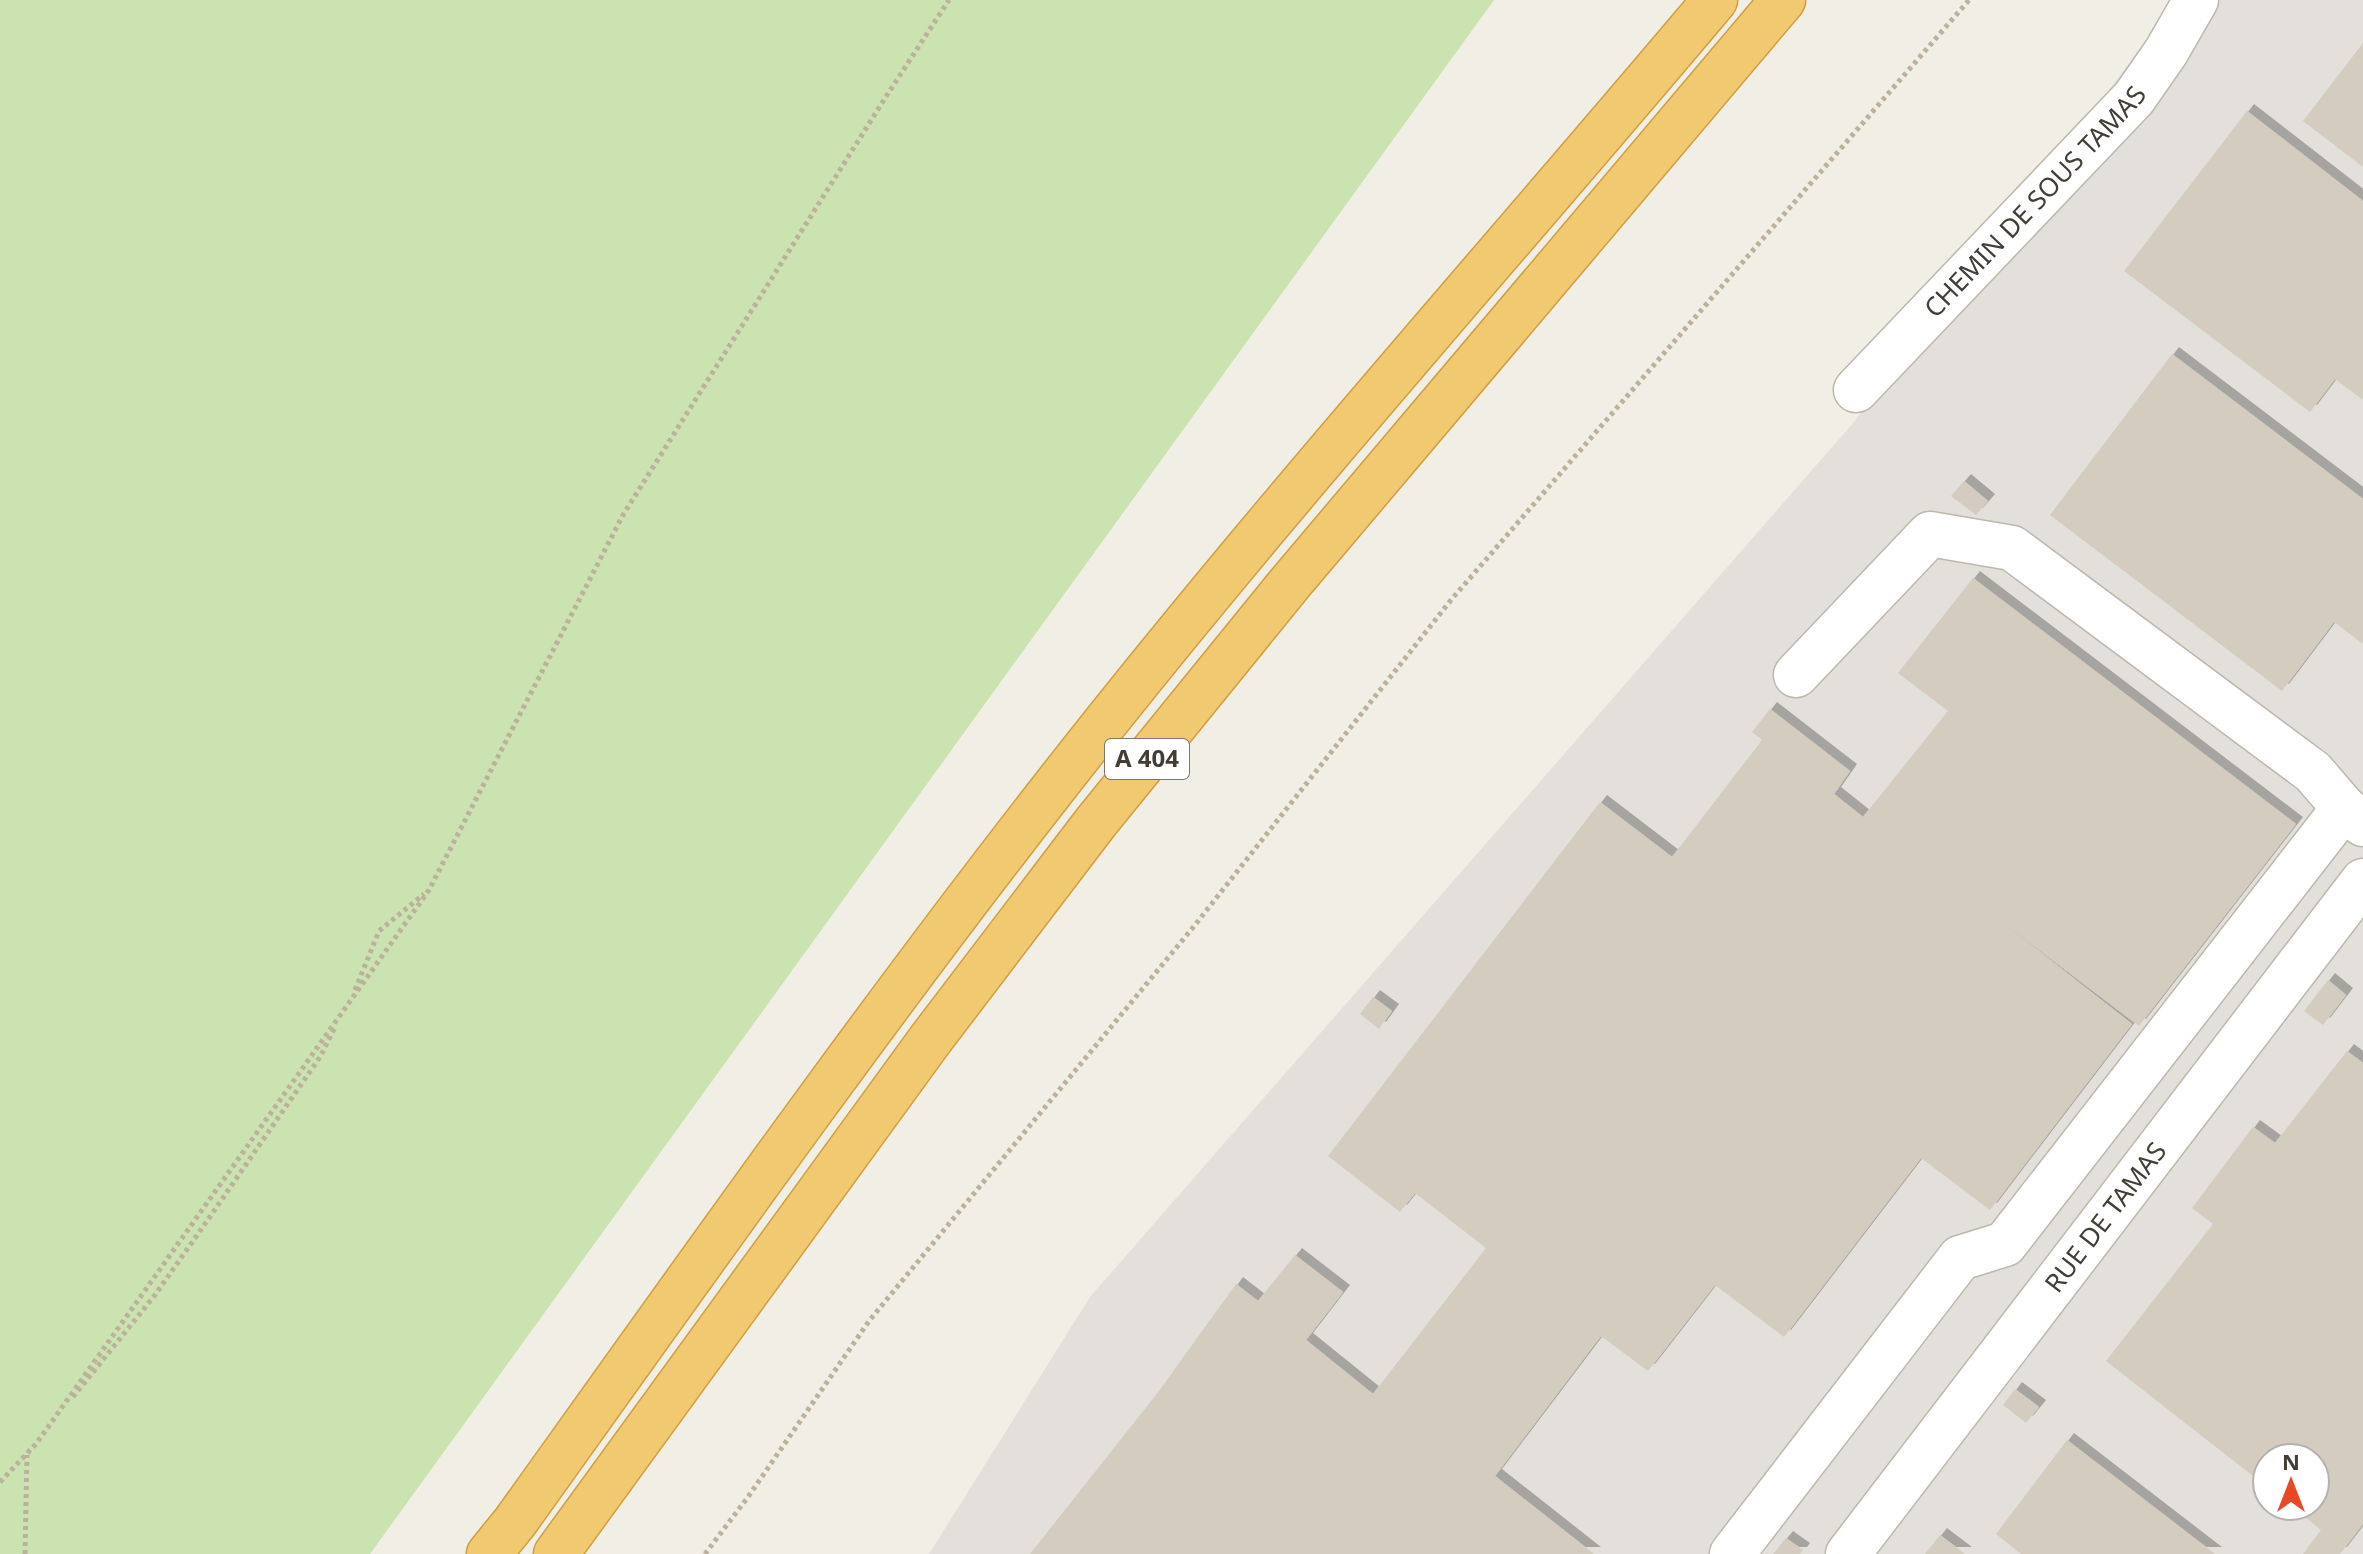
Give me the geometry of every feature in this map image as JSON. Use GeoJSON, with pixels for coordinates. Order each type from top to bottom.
{"type":"FeatureCollection","features":[{"type":"Feature","properties":{"kind":"highway","name":"A 404"},"geometry":{"type":"LineString","coordinates":[[489,1554],[865,1035],[1045,798],[1201,605],[1715,0]]}},
{"type":"Feature","properties":{"kind":"highway","name":"A 404"},"geometry":{"type":"LineString","coordinates":[[556,1554],[930,1040],[1096,822],[1301,570],[1783,0]]}},
{"type":"Feature","properties":{"kind":"street","name":"CHEMIN DE SOUS TAMAS"},"geometry":{"type":"LineString","coordinates":[[1856,390],[2134,98],[2166,52],[2196,0]]}},
{"type":"Feature","properties":{"kind":"street"},"geometry":{"type":"LineString","coordinates":[[1732,1554],[1960,1258],[2005,1244],[2354,816],[2313,772],[2012,548],[1930,534],[1796,675]]}},
{"type":"Feature","properties":{"kind":"street","name":"RUE DE TAMAS"},"geometry":{"type":"LineString","coordinates":[[1848,1554],[2363,881]]}},
{"type":"Feature","properties":{"kind":"path"},"geometry":{"type":"LineString","coordinates":[[0,1482],[36,1444],[429,890],[623,515],[949,0]]}},
{"type":"Feature","properties":{"kind":"path"},"geometry":{"type":"LineString","coordinates":[[705,1554],[869,1321],[1195,925],[1451,600],[1969,0]]}},
{"type":"Feature","properties":{"kind":"path"},"geometry":{"type":"LineString","coordinates":[[25,1554],[26,1457],[155,1295],[320,1057],[358,986],[379,931],[429,890]]}},
{"type":"Feature","properties":{"kind":"shaded area"},"geometry":{"type":"Polygon","coordinates":[[[2178,0],[2363,0],[2363,1554],[929,1554],[1090,1297],[1854,422],[2178,0]]]}},
{"type":"Feature","properties":{"kind":"green space"},"geometry":{"type":"Polygon","coordinates":[[[0,0],[1494,0],[370,1554],[0,1554],[0,0]]]}},
{"type":"Feature","properties":{"kind":"building"},"geometry":{"type":"Polygon","coordinates":[[[2363,43],[2363,167],[2303,121],[2363,43]]]}},
{"type":"Feature","properties":{"kind":"building"},"geometry":{"type":"Polygon","coordinates":[[[2247,111],[2363,201],[2363,400],[2335,379],[2310,412],[2124,271],[2247,111]]]}},
{"type":"Feature","properties":{"kind":"building"},"geometry":{"type":"Polygon","coordinates":[[[2172,354],[2363,499],[2363,644],[2334,622],[2282,691],[2050,515],[2172,354]]]}},
{"type":"Feature","properties":{"kind":"building"},"geometry":{"type":"Polygon","coordinates":[[[1964,481],[1988,501],[1976,515],[1951,496],[1964,481]]]}},
{"type":"Feature","properties":{"kind":"building"},"geometry":{"type":"Polygon","coordinates":[[[1973,578],[2296,824],[2139,1026],[1997,918],[2132,1024],[1990,1210],[1921,1158],[1784,1337],[1715,1285],[1648,1371],[1601,1336],[1495,1476],[1594,1554],[1030,1554],[1159,1391],[1236,1284],[1258,1301],[1295,1255],[1343,1292],[1306,1340],[1373,1394],[1486,1248],[1415,1193],[1400,1212],[1328,1156],[1600,802],[1672,857],[1762,740],[1752,732],[1770,709],[1850,771],[1834,794],[1863,817],[1948,711],[1898,673],[1973,578]]]}},
{"type":"Feature","properties":{"kind":"building"},"geometry":{"type":"Polygon","coordinates":[[[2328,980],[2346,995],[2323,1025],[2304,1011],[2328,980]]]}},
{"type":"Feature","properties":{"kind":"building"},"geometry":{"type":"Polygon","coordinates":[[[1373,997],[1392,1011],[1379,1029],[1360,1014],[1373,997]]]}},
{"type":"Feature","properties":{"kind":"building"},"geometry":{"type":"Polygon","coordinates":[[[2347,1051],[2363,1063],[2363,1524],[2340,1554],[2303,1554],[2321,1530],[2311,1522],[2331,1522],[2331,1442],[2251,1442],[2251,1474],[2106,1361],[2213,1224],[2192,1208],[2253,1127],[2275,1143],[2347,1051]]]}},
{"type":"Feature","properties":{"kind":"building"},"geometry":{"type":"Polygon","coordinates":[[[2015,1389],[2039,1407],[2026,1423],[2003,1405],[2015,1389]]]}},
{"type":"Feature","properties":{"kind":"building"},"geometry":{"type":"Polygon","coordinates":[[[2067,1440],[2215,1554],[2021,1554],[1996,1534],[2067,1440]]]}},
{"type":"Feature","properties":{"kind":"building"},"geometry":{"type":"Polygon","coordinates":[[[1940,1535],[1965,1554],[1925,1554],[1940,1535]]]}},
{"type":"Feature","properties":{"kind":"building"},"geometry":{"type":"Polygon","coordinates":[[[1786,1538],[1803,1550],[1800,1554],[1773,1554],[1786,1538]]]}}]}
